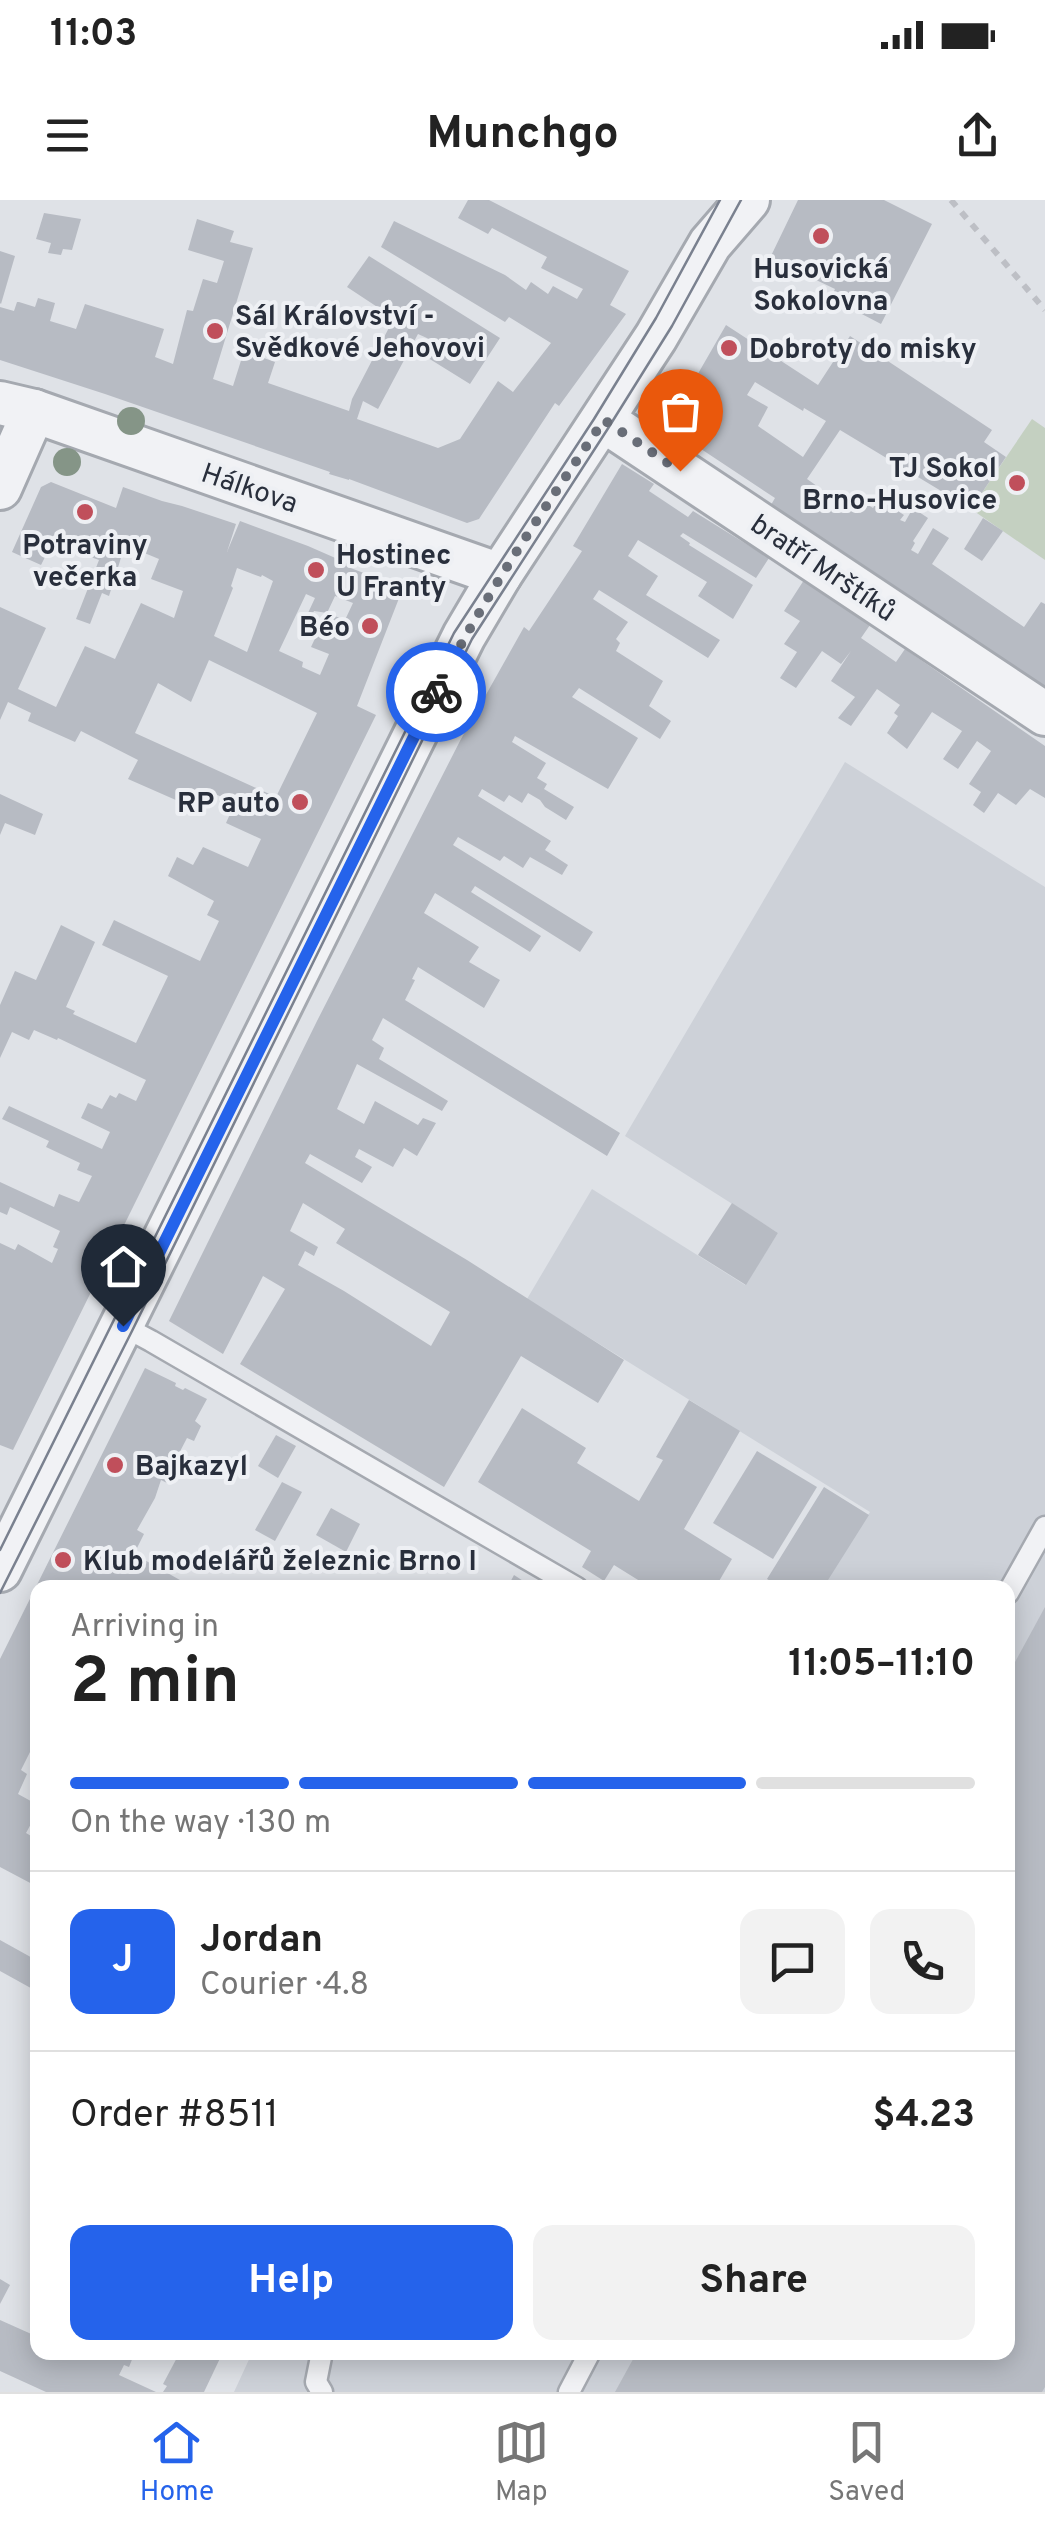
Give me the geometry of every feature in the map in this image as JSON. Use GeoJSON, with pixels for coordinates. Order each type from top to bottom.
{"type":"FeatureCollection","features":[{"type":"Feature","properties":{"kind":"street"},"geometry":{"type":"LineString","coordinates":[[710,244],[716,200]]}},
{"type":"Feature","properties":{"kind":"street"},"geometry":{"type":"LineString","coordinates":[[0,1570],[464,636],[604,420],[710,244],[748,200]]}},
{"type":"Feature","properties":{"kind":"street"},"geometry":{"type":"LineString","coordinates":[[0,488],[17,407]]}},
{"type":"Feature","properties":{"kind":"street","name":"Hálkova"},"geometry":{"type":"LineString","coordinates":[[17,407],[500,575]]}},
{"type":"Feature","properties":{"kind":"street","name":"bratří Mrštíků"},"geometry":{"type":"LineString","coordinates":[[604,420],[1045,714]]}},
{"type":"Feature","properties":{"kind":"lane"},"geometry":{"type":"LineString","coordinates":[[123,1326],[563,1580]]}},
{"type":"Feature","properties":{"kind":"lane"},"geometry":{"type":"LineString","coordinates":[[1015,1581],[1045,1527]]}},
{"type":"Feature","properties":{"kind":"lane"},"geometry":{"type":"LineString","coordinates":[[320,2360],[316,2382],[322,2392]]}},
{"type":"Feature","properties":{"kind":"lane"},"geometry":{"type":"LineString","coordinates":[[569,2392],[586,2360]]}},
{"type":"Feature","properties":{"kind":"path"},"geometry":{"type":"LineString","coordinates":[[951,200],[1045,310]]}},
{"type":"Feature","properties":{"kind":"shaded area"},"geometry":{"type":"Polygon","coordinates":[[[845,762],[1045,887],[1045,2392],[234,2392],[249,2360],[1015,2360],[1015,1580],[827,1580],[870,1512],[527,1299],[592,1189],[745,1285],[778,1233],[625,1136],[845,762]]]}},
{"type":"Feature","properties":{"kind":"green space","name":"TJ Sokol Brno-Husovice"},"geometry":{"type":"Polygon","coordinates":[[[1032,419],[1045,428],[1045,560],[971,509],[1032,419]]]}},
{"type":"Feature","properties":{"kind":"building"},"geometry":{"type":"Polygon","coordinates":[[[468,200],[489,200],[629,271],[610,305],[626,314],[559,406],[555,403],[479,519],[467,523],[330,472],[0,360],[0,307],[14,311],[19,302],[35,307],[38,298],[55,303],[50,321],[76,329],[85,304],[164,329],[155,357],[173,364],[187,310],[193,311],[203,279],[217,283],[224,261],[188,250],[197,219],[234,231],[230,242],[253,248],[213,379],[233,386],[244,351],[275,362],[268,383],[349,411],[394,318],[347,287],[369,256],[500,338],[470,384],[420,353],[429,339],[418,334],[378,409],[363,401],[357,419],[438,448],[460,439],[498,381],[513,392],[551,343],[509,317],[505,322],[381,247],[394,221],[505,275],[526,290],[531,282],[548,294],[553,286],[577,299],[583,289],[541,268],[547,257],[492,228],[488,234],[458,218],[468,200]]]}},
{"type":"Feature","properties":{"kind":"building"},"geometry":{"type":"Polygon","coordinates":[[[798,200],[884,200],[932,224],[881,324],[831,298],[835,289],[770,258],[798,200]]]}},
{"type":"Feature","properties":{"kind":"building"},"geometry":{"type":"Polygon","coordinates":[[[44,213],[81,219],[72,250],[63,249],[61,255],[48,253],[51,243],[36,239],[44,213]]]}},
{"type":"Feature","properties":{"kind":"building"},"geometry":{"type":"Polygon","coordinates":[[[0,251],[15,256],[1,304],[0,303],[0,251]]]}},
{"type":"Feature","properties":{"kind":"building"},"geometry":{"type":"Polygon","coordinates":[[[726,325],[818,385],[850,336],[992,430],[984,442],[1006,457],[971,509],[840,430],[807,479],[841,503],[848,493],[873,508],[879,499],[904,515],[900,520],[905,522],[913,508],[928,518],[911,550],[918,554],[933,528],[949,538],[932,564],[1024,627],[1041,602],[1045,604],[1045,699],[768,510],[775,498],[692,443],[676,428],[674,421],[726,325]],[[755,382],[747,395],[768,407],[758,426],[803,457],[826,421],[804,408],[803,411],[755,382]]]}},
{"type":"Feature","properties":{"kind":"building"},"geometry":{"type":"Polygon","coordinates":[[[622,464],[654,484],[649,491],[688,517],[693,511],[769,558],[756,578],[683,533],[680,536],[753,585],[733,619],[698,596],[707,582],[638,540],[628,556],[658,576],[646,595],[720,640],[708,658],[599,590],[593,599],[628,622],[616,639],[620,643],[616,651],[663,681],[649,706],[671,721],[660,739],[579,688],[572,697],[638,738],[608,789],[515,736],[512,742],[546,763],[537,778],[547,784],[544,789],[574,807],[566,820],[528,793],[522,803],[509,795],[504,802],[482,789],[478,796],[551,841],[545,850],[568,865],[562,875],[530,857],[523,868],[504,856],[500,861],[458,837],[453,845],[593,932],[580,952],[475,886],[471,892],[541,936],[530,952],[435,893],[424,913],[479,947],[469,962],[500,980],[484,1008],[418,967],[405,1000],[620,1133],[607,1156],[383,1018],[372,1040],[384,1048],[379,1059],[448,1101],[442,1111],[357,1064],[337,1109],[364,1124],[375,1101],[418,1125],[423,1118],[436,1123],[417,1156],[404,1148],[393,1167],[359,1149],[355,1157],[372,1167],[362,1183],[310,1154],[305,1163],[624,1360],[598,1403],[521,1356],[444,1487],[240,1364],[285,1289],[263,1276],[223,1354],[169,1321],[461,739],[524,627],[529,631],[582,551],[573,546],[622,464]],[[303,1203],[290,1231],[318,1247],[314,1256],[305,1251],[298,1265],[431,1346],[450,1312],[336,1243],[345,1229],[303,1203]]]}},
{"type":"Feature","properties":{"kind":"building"},"geometry":{"type":"Polygon","coordinates":[[[51,482],[116,508],[123,487],[236,524],[227,552],[240,521],[403,588],[357,706],[376,715],[13,1450],[0,1445],[0,1243],[15,1250],[18,1244],[52,1263],[60,1231],[10,1207],[7,1215],[0,1212],[0,1182],[54,1207],[59,1194],[79,1202],[92,1176],[77,1170],[80,1163],[46,1147],[49,1141],[2,1119],[9,1106],[102,1149],[110,1132],[81,1118],[88,1103],[102,1109],[110,1095],[116,1098],[119,1093],[136,1101],[146,1080],[34,1030],[29,1040],[12,1032],[0,1058],[0,1005],[15,971],[36,980],[61,925],[95,942],[66,1007],[75,1011],[73,1014],[136,1043],[168,976],[102,945],[114,920],[200,961],[219,921],[207,915],[214,901],[168,876],[177,857],[193,865],[203,847],[248,867],[261,839],[226,823],[235,803],[204,789],[194,808],[128,779],[138,760],[81,731],[75,742],[28,721],[31,713],[8,702],[0,720],[0,607],[46,628],[18,689],[56,707],[85,646],[115,659],[141,603],[174,618],[183,591],[151,579],[159,559],[125,545],[109,596],[102,593],[90,624],[76,619],[99,560],[66,548],[58,554],[48,551],[41,565],[12,552],[41,487],[51,482]],[[237,568],[214,636],[247,652],[273,581],[237,568]],[[306,594],[279,651],[320,675],[329,654],[311,647],[327,613],[308,613],[315,598],[306,594]],[[335,596],[327,613],[345,620],[353,603],[335,596]],[[209,660],[191,702],[158,683],[135,733],[276,797],[317,713],[209,660]]]}},
{"type":"Feature","properties":{"kind":"building"},"geometry":{"type":"Polygon","coordinates":[[[983,518],[1003,531],[982,561],[964,549],[983,518]]]}},
{"type":"Feature","properties":{"kind":"building"},"geometry":{"type":"Polygon","coordinates":[[[804,580],[870,625],[861,638],[896,662],[905,649],[1045,746],[1045,798],[1030,789],[1016,805],[998,793],[984,813],[973,805],[981,792],[969,784],[991,751],[977,741],[958,769],[943,759],[962,731],[932,712],[907,749],[887,733],[900,705],[877,689],[851,726],[838,718],[855,697],[831,681],[851,651],[841,664],[822,651],[796,688],[780,678],[797,652],[784,644],[800,621],[784,611],[804,580]]]}},
{"type":"Feature","properties":{"kind":"building"},"geometry":{"type":"Polygon","coordinates":[[[0,794],[43,814],[35,835],[5,823],[0,835],[0,794]]]}},
{"type":"Feature","properties":{"kind":"building"},"geometry":{"type":"Polygon","coordinates":[[[732,1203],[778,1233],[746,1285],[698,1255],[732,1203]]]}},
{"type":"Feature","properties":{"kind":"building"},"geometry":{"type":"Polygon","coordinates":[[[145,1368],[207,1399],[195,1421],[201,1426],[194,1441],[187,1438],[169,1484],[161,1480],[137,1530],[144,1534],[134,1554],[180,1580],[39,1580],[145,1368]]]}},
{"type":"Feature","properties":{"kind":"building"},"geometry":{"type":"Polygon","coordinates":[[[689,1400],[740,1431],[684,1529],[732,1559],[720,1580],[638,1580],[614,1565],[602,1580],[582,1567],[591,1551],[478,1482],[522,1408],[586,1448],[577,1463],[639,1501],[663,1460],[656,1457],[689,1400]]]}},
{"type":"Feature","properties":{"kind":"building"},"geometry":{"type":"Polygon","coordinates":[[[276,1435],[296,1446],[278,1478],[258,1466],[276,1435]]]}},
{"type":"Feature","properties":{"kind":"building"},"geometry":{"type":"Polygon","coordinates":[[[757,1451],[817,1487],[773,1559],[713,1523],[757,1451]]]}},
{"type":"Feature","properties":{"kind":"building"},"geometry":{"type":"Polygon","coordinates":[[[282,1482],[302,1492],[275,1541],[255,1530],[282,1482]]]}},
{"type":"Feature","properties":{"kind":"building"},"geometry":{"type":"Polygon","coordinates":[[[824,1487],[869,1515],[828,1580],[767,1579],[824,1487]]]}},
{"type":"Feature","properties":{"kind":"building"},"geometry":{"type":"Polygon","coordinates":[[[331,1508],[360,1524],[346,1552],[316,1535],[331,1508]]]}},
{"type":"Feature","properties":{"kind":"building"},"geometry":{"type":"Polygon","coordinates":[[[30,1599],[30,1752],[21,1770],[27,1774],[18,1794],[30,1801],[30,1826],[26,1833],[30,1835],[30,1883],[0,1867],[0,1659],[30,1599]]]}},
{"type":"Feature","properties":{"kind":"building"},"geometry":{"type":"Polygon","coordinates":[[[1045,1607],[1045,2387],[1042,2392],[615,2392],[633,2360],[1015,2360],[1015,1662],[1045,1607]]]}},
{"type":"Feature","properties":{"kind":"building"},"geometry":{"type":"Polygon","coordinates":[[[0,1940],[30,1957],[30,1988],[0,1971],[0,1940]]]}},
{"type":"Feature","properties":{"kind":"building"},"geometry":{"type":"Polygon","coordinates":[[[0,2279],[10,2285],[0,2304],[0,2279]]]}},
{"type":"Feature","properties":{"kind":"building"},"geometry":{"type":"Polygon","coordinates":[[[0,2320],[30,2333],[30,2360],[132,2360],[119,2375],[156,2392],[46,2392],[0,2371],[0,2320]]]}},
{"type":"Feature","properties":{"kind":"building"},"geometry":{"type":"Polygon","coordinates":[[[176,2360],[219,2360],[204,2392],[163,2392],[167,2386],[163,2384],[176,2360]]]}},
{"type":"Feature","properties":{"kind":"tram line"},"geometry":{"type":"LineString","coordinates":[[0,1550],[454,633],[594,419],[656,318],[720,200]]}},
{"type":"Feature","properties":{"kind":"tram line"},"geometry":{"type":"LineString","coordinates":[[0,1593],[472,639],[672,326],[741,200]]}},
{"type":"Feature","properties":{"kind":"way so far"},"geometry":{"type":"LineString","coordinates":[[436,692],[500,575],[604,420],[680,471]]}},
{"type":"Feature","properties":{"kind":"place","name":"Husovická Sokolovna"},"geometry":{"type":"Point","coordinates":[821,236]}},
{"type":"Feature","properties":{"kind":"place","name":"Sál Království - Svědkové Jehovovi"},"geometry":{"type":"Point","coordinates":[215,331]}},
{"type":"Feature","properties":{"kind":"place","name":"Dobroty do misky"},"geometry":{"type":"Point","coordinates":[729,348]}},
{"type":"Feature","properties":{"kind":"place","name":"TJ Sokol Brno-Husovice"},"geometry":{"type":"Point","coordinates":[1017,483]}},
{"type":"Feature","properties":{"kind":"place","name":"Potraviny večerka"},"geometry":{"type":"Point","coordinates":[85,512]}},
{"type":"Feature","properties":{"kind":"place","name":"Hostinec U Franty"},"geometry":{"type":"Point","coordinates":[316,570]}},
{"type":"Feature","properties":{"kind":"place","name":"Béo"},"geometry":{"type":"Point","coordinates":[370,626]}},
{"type":"Feature","properties":{"kind":"place","name":"RP auto"},"geometry":{"type":"Point","coordinates":[300,802]}},
{"type":"Feature","properties":{"kind":"place","name":"Bajkazyl"},"geometry":{"type":"Point","coordinates":[115,1465]}},
{"type":"Feature","properties":{"kind":"place","name":"Klub modelářů železnic Brno I"},"geometry":{"type":"Point","coordinates":[63,1560]}},
{"type":"Feature","properties":{"kind":"route"},"geometry":{"type":"LineString","coordinates":[[123,1326],[436,692]]}}]}
